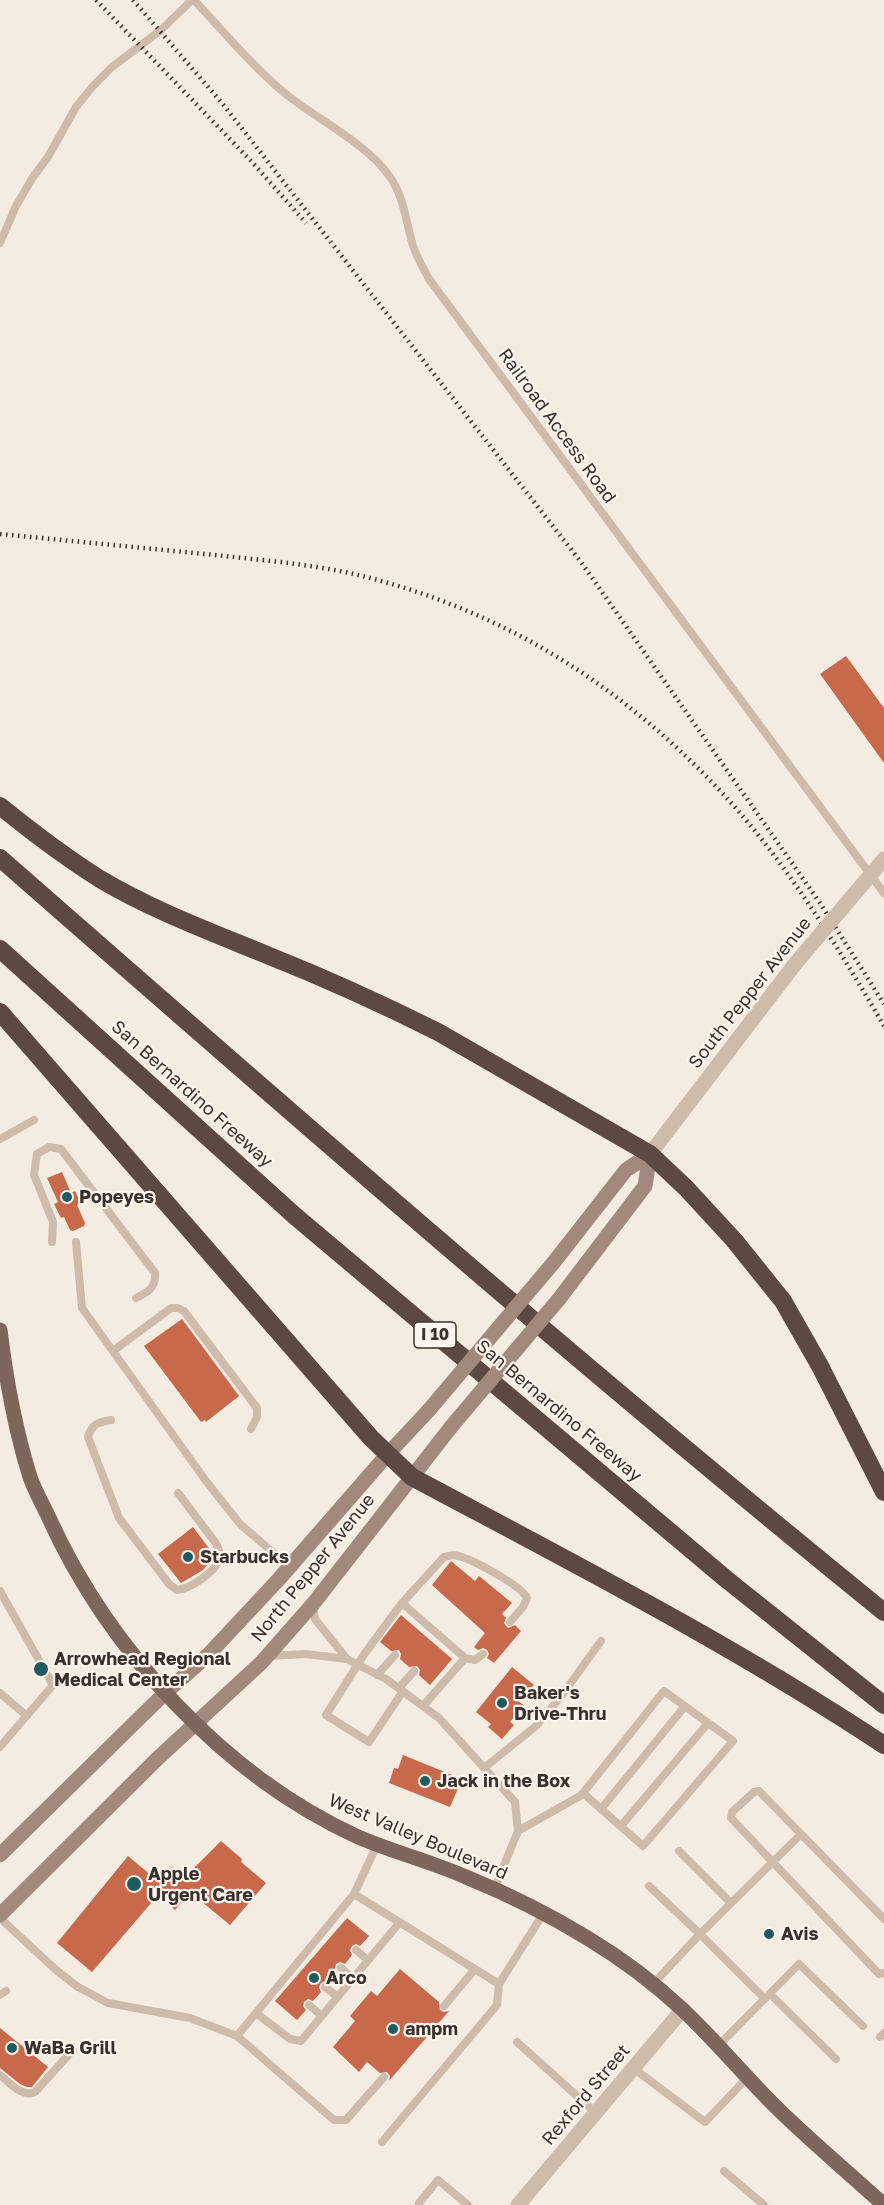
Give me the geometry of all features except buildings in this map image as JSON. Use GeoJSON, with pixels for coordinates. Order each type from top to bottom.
{"type":"FeatureCollection","features":[{"type":"Feature","properties":{"kind":"highway"},"geometry":{"type":"LineString","coordinates":[[0,806],[37,836],[101,879],[176,917],[288,963],[438,1032],[650,1154],[686,1188],[734,1240],[783,1301],[820,1366],[884,1492]]}},
{"type":"Feature","properties":{"kind":"highway"},"geometry":{"type":"LineString","coordinates":[[0,858],[347,1162],[772,1522],[884,1612]]}},
{"type":"Feature","properties":{"kind":"highway","name":"San Bernardino Freeway"},"geometry":{"type":"LineString","coordinates":[[0,949],[295,1216],[726,1579],[884,1705]]}},
{"type":"Feature","properties":{"kind":"highway"},"geometry":{"type":"LineString","coordinates":[[0,1012],[387,1455],[412,1477],[734,1652],[794,1687],[884,1745]]}},
{"type":"Feature","properties":{"kind":"main road","name":"South Pepper Avenue"},"geometry":{"type":"LineString","coordinates":[[490,1340],[555,1262],[626,1170],[650,1154]]}},
{"type":"Feature","properties":{"kind":"main road","name":"South Pepper Avenue"},"geometry":{"type":"LineString","coordinates":[[511,1357],[574,1281],[645,1186],[650,1154]]}},
{"type":"Feature","properties":{"kind":"main road","name":"West Valley Boulevard"},"geometry":{"type":"LineString","coordinates":[[0,1330],[15,1418],[31,1479],[64,1551],[109,1625],[138,1663],[195,1724],[280,1792],[348,1832],[467,1877],[588,1938],[652,1984],[682,2009],[775,2106],[884,2205]]}},
{"type":"Feature","properties":{"kind":"main road","name":"North Pepper Avenue"},"geometry":{"type":"LineString","coordinates":[[0,1855],[166,1692],[208,1655],[490,1340]]}},
{"type":"Feature","properties":{"kind":"main road","name":"North Pepper Avenue"},"geometry":{"type":"LineString","coordinates":[[0,1916],[267,1656],[313,1604],[451,1427],[511,1357]]}},
{"type":"Feature","properties":{"kind":"street","name":"South Pepper Avenue"},"geometry":{"type":"LineString","coordinates":[[650,1154],[795,964],[884,859]]}},
{"type":"Feature","properties":{"kind":"street","name":"Rexford Street"},"geometry":{"type":"LineString","coordinates":[[518,2205],[682,2009]]}},
{"type":"Feature","properties":{"kind":"lane"},"geometry":{"type":"LineString","coordinates":[[0,243],[16,206],[52,150],[76,106],[112,67],[161,30],[193,0]]}},
{"type":"Feature","properties":{"kind":"lane","name":"Railroad Access Road"},"geometry":{"type":"LineString","coordinates":[[193,0],[269,80],[377,161],[390,175],[402,201],[417,254],[429,279],[884,893]]}},
{"type":"Feature","properties":{"kind":"lane"},"geometry":{"type":"LineString","coordinates":[[0,1139],[34,1120]]}},
{"type":"Feature","properties":{"kind":"lane"},"geometry":{"type":"LineString","coordinates":[[52,1242],[53,1222],[34,1175],[36,1154],[49,1148],[61,1149],[155,1273],[156,1282],[150,1290],[136,1298]]}},
{"type":"Feature","properties":{"kind":"lane"},"geometry":{"type":"LineString","coordinates":[[76,1242],[82,1308],[206,1481],[240,1524],[290,1566]]}},
{"type":"Feature","properties":{"kind":"lane"},"geometry":{"type":"LineString","coordinates":[[113,1352],[171,1308],[184,1311],[257,1408],[258,1417],[251,1429]]}},
{"type":"Feature","properties":{"kind":"lane"},"geometry":{"type":"LineString","coordinates":[[111,1420],[98,1422],[91,1428],[88,1437],[116,1508],[126,1527],[169,1584],[177,1590],[186,1589],[195,1584],[218,1564],[220,1557],[215,1542],[178,1493]]}},
{"type":"Feature","properties":{"kind":"lane"},"geometry":{"type":"LineString","coordinates":[[414,1671],[369,1742],[326,1715],[402,1603],[444,1557],[458,1556],[507,1580],[525,1593],[527,1598],[523,1607],[510,1622]]}},
{"type":"Feature","properties":{"kind":"lane"},"geometry":{"type":"LineString","coordinates":[[0,1591],[53,1685],[0,1747]]}},
{"type":"Feature","properties":{"kind":"lane"},"geometry":{"type":"LineString","coordinates":[[402,1603],[465,1658],[476,1660],[483,1654]]}},
{"type":"Feature","properties":{"kind":"lane"},"geometry":{"type":"LineString","coordinates":[[313,1604],[315,1618],[347,1659]]}},
{"type":"Feature","properties":{"kind":"lane"},"geometry":{"type":"LineString","coordinates":[[417,1629],[423,1621]]}},
{"type":"Feature","properties":{"kind":"lane"},"geometry":{"type":"LineString","coordinates":[[436,1646],[443,1638]]}},
{"type":"Feature","properties":{"kind":"lane"},"geometry":{"type":"LineString","coordinates":[[484,1768],[536,1726],[562,1695],[601,1641]]}},
{"type":"Feature","properties":{"kind":"lane"},"geometry":{"type":"LineString","coordinates":[[267,1656],[306,1654],[347,1659],[401,1689],[439,1718],[515,1802],[518,1831],[494,1890]]}},
{"type":"Feature","properties":{"kind":"lane"},"geometry":{"type":"LineString","coordinates":[[377,1675],[395,1655]]}},
{"type":"Feature","properties":{"kind":"lane"},"geometry":{"type":"LineString","coordinates":[[423,1706],[465,1658]]}},
{"type":"Feature","properties":{"kind":"lane"},"geometry":{"type":"LineString","coordinates":[[518,1831],[572,1802],[583,1793],[664,1691],[733,1741],[643,1846],[583,1793]]}},
{"type":"Feature","properties":{"kind":"lane"},"geometry":{"type":"LineString","coordinates":[[0,1693],[27,1716]]}},
{"type":"Feature","properties":{"kind":"lane"},"geometry":{"type":"LineString","coordinates":[[602,1809],[685,1706]]}},
{"type":"Feature","properties":{"kind":"lane"},"geometry":{"type":"LineString","coordinates":[[621,1827],[708,1723]]}},
{"type":"Feature","properties":{"kind":"lane"},"geometry":{"type":"LineString","coordinates":[[884,1918],[759,1791],[754,1792],[732,1812],[731,1818],[772,1862],[879,1974],[884,1973]]}},
{"type":"Feature","properties":{"kind":"lane"},"geometry":{"type":"LineString","coordinates":[[652,1984],[801,1834]]}},
{"type":"Feature","properties":{"kind":"lane"},"geometry":{"type":"LineString","coordinates":[[237,2036],[316,1947],[328,1926],[354,1894],[378,1844]]}},
{"type":"Feature","properties":{"kind":"lane"},"geometry":{"type":"LineString","coordinates":[[679,1851],[731,1903]]}},
{"type":"Feature","properties":{"kind":"lane"},"geometry":{"type":"LineString","coordinates":[[650,1886],[836,2059]]}},
{"type":"Feature","properties":{"kind":"lane"},"geometry":{"type":"LineString","coordinates":[[354,1894],[500,1984]]}},
{"type":"Feature","properties":{"kind":"lane"},"geometry":{"type":"LineString","coordinates":[[382,2142],[497,2005],[500,1984],[543,1914]]}},
{"type":"Feature","properties":{"kind":"lane"},"geometry":{"type":"LineString","coordinates":[[0,1916],[56,1970],[78,1987],[108,2003],[190,2018],[237,2036],[334,2120],[346,2120],[384,2077]]}},
{"type":"Feature","properties":{"kind":"lane"},"geometry":{"type":"LineString","coordinates":[[256,2013],[290,2039],[301,2040],[400,1923]]}},
{"type":"Feature","properties":{"kind":"lane"},"geometry":{"type":"LineString","coordinates":[[328,1926],[335,1932]]}},
{"type":"Feature","properties":{"kind":"lane"},"geometry":{"type":"LineString","coordinates":[[356,1950],[368,1960]]}},
{"type":"Feature","properties":{"kind":"lane"},"geometry":{"type":"LineString","coordinates":[[718,2046],[800,1964],[863,2026]]}},
{"type":"Feature","properties":{"kind":"lane"},"geometry":{"type":"LineString","coordinates":[[341,1968],[353,1979]]}},
{"type":"Feature","properties":{"kind":"lane"},"geometry":{"type":"LineString","coordinates":[[444,2007],[475,1969]]}},
{"type":"Feature","properties":{"kind":"lane"},"geometry":{"type":"LineString","coordinates":[[325,1987],[338,1997]]}},
{"type":"Feature","properties":{"kind":"lane"},"geometry":{"type":"LineString","coordinates":[[309,2006],[322,2016]]}},
{"type":"Feature","properties":{"kind":"lane"},"geometry":{"type":"LineString","coordinates":[[517,2042],[596,2113]]}},
{"type":"Feature","properties":{"kind":"lane"},"geometry":{"type":"LineString","coordinates":[[0,2075],[29,2095],[35,2092],[73,2050]]}},
{"type":"Feature","properties":{"kind":"lane"},"geometry":{"type":"LineString","coordinates":[[633,2068],[705,2122],[748,2077]]}},
{"type":"Feature","properties":{"kind":"lane"},"geometry":{"type":"LineString","coordinates":[[724,2171],[764,2205]]}},
{"type":"Feature","properties":{"kind":"lane"},"geometry":{"type":"LineString","coordinates":[[419,2203],[438,2180],[468,2205]]}},
{"type":"Feature","properties":{"kind":"railway"},"geometry":{"type":"LineString","coordinates":[[96,0],[252,162],[306,223]]}},
{"type":"Feature","properties":{"kind":"railway"},"geometry":{"type":"LineString","coordinates":[[133,0],[222,103],[581,562],[820,903],[884,1004]]}},
{"type":"Feature","properties":{"kind":"railway"},"geometry":{"type":"LineString","coordinates":[[0,534],[267,561],[354,574],[408,589],[460,608],[509,630],[556,656],[601,686],[644,719],[685,755],[724,795],[769,848],[790,877],[830,936],[884,1026]]}},
{"type":"Feature","properties":{"kind":"place","name":"Popeyes"},"geometry":{"type":"Point","coordinates":[67,1197]}},
{"type":"Feature","properties":{"kind":"place","name":"Starbucks"},"geometry":{"type":"Point","coordinates":[188,1557]}},
{"type":"Feature","properties":{"kind":"place","name":"Arrowhead Regional Medical Center"},"geometry":{"type":"Point","coordinates":[41,1669]}},
{"type":"Feature","properties":{"kind":"place","name":"Baker's Drive-Thru"},"geometry":{"type":"Point","coordinates":[502,1703]}},
{"type":"Feature","properties":{"kind":"place","name":"Jack in the Box"},"geometry":{"type":"Point","coordinates":[425,1781]}},
{"type":"Feature","properties":{"kind":"place","name":"Apple Urgent Care"},"geometry":{"type":"Point","coordinates":[134,1884]}},
{"type":"Feature","properties":{"kind":"place","name":"Avis"},"geometry":{"type":"Point","coordinates":[769,1934]}},
{"type":"Feature","properties":{"kind":"place","name":"Arco"},"geometry":{"type":"Point","coordinates":[314,1978]}},
{"type":"Feature","properties":{"kind":"place","name":"ampm"},"geometry":{"type":"Point","coordinates":[393,2029]}},
{"type":"Feature","properties":{"kind":"place","name":"WaBa Grill"},"geometry":{"type":"Point","coordinates":[12,2048]}}]}
